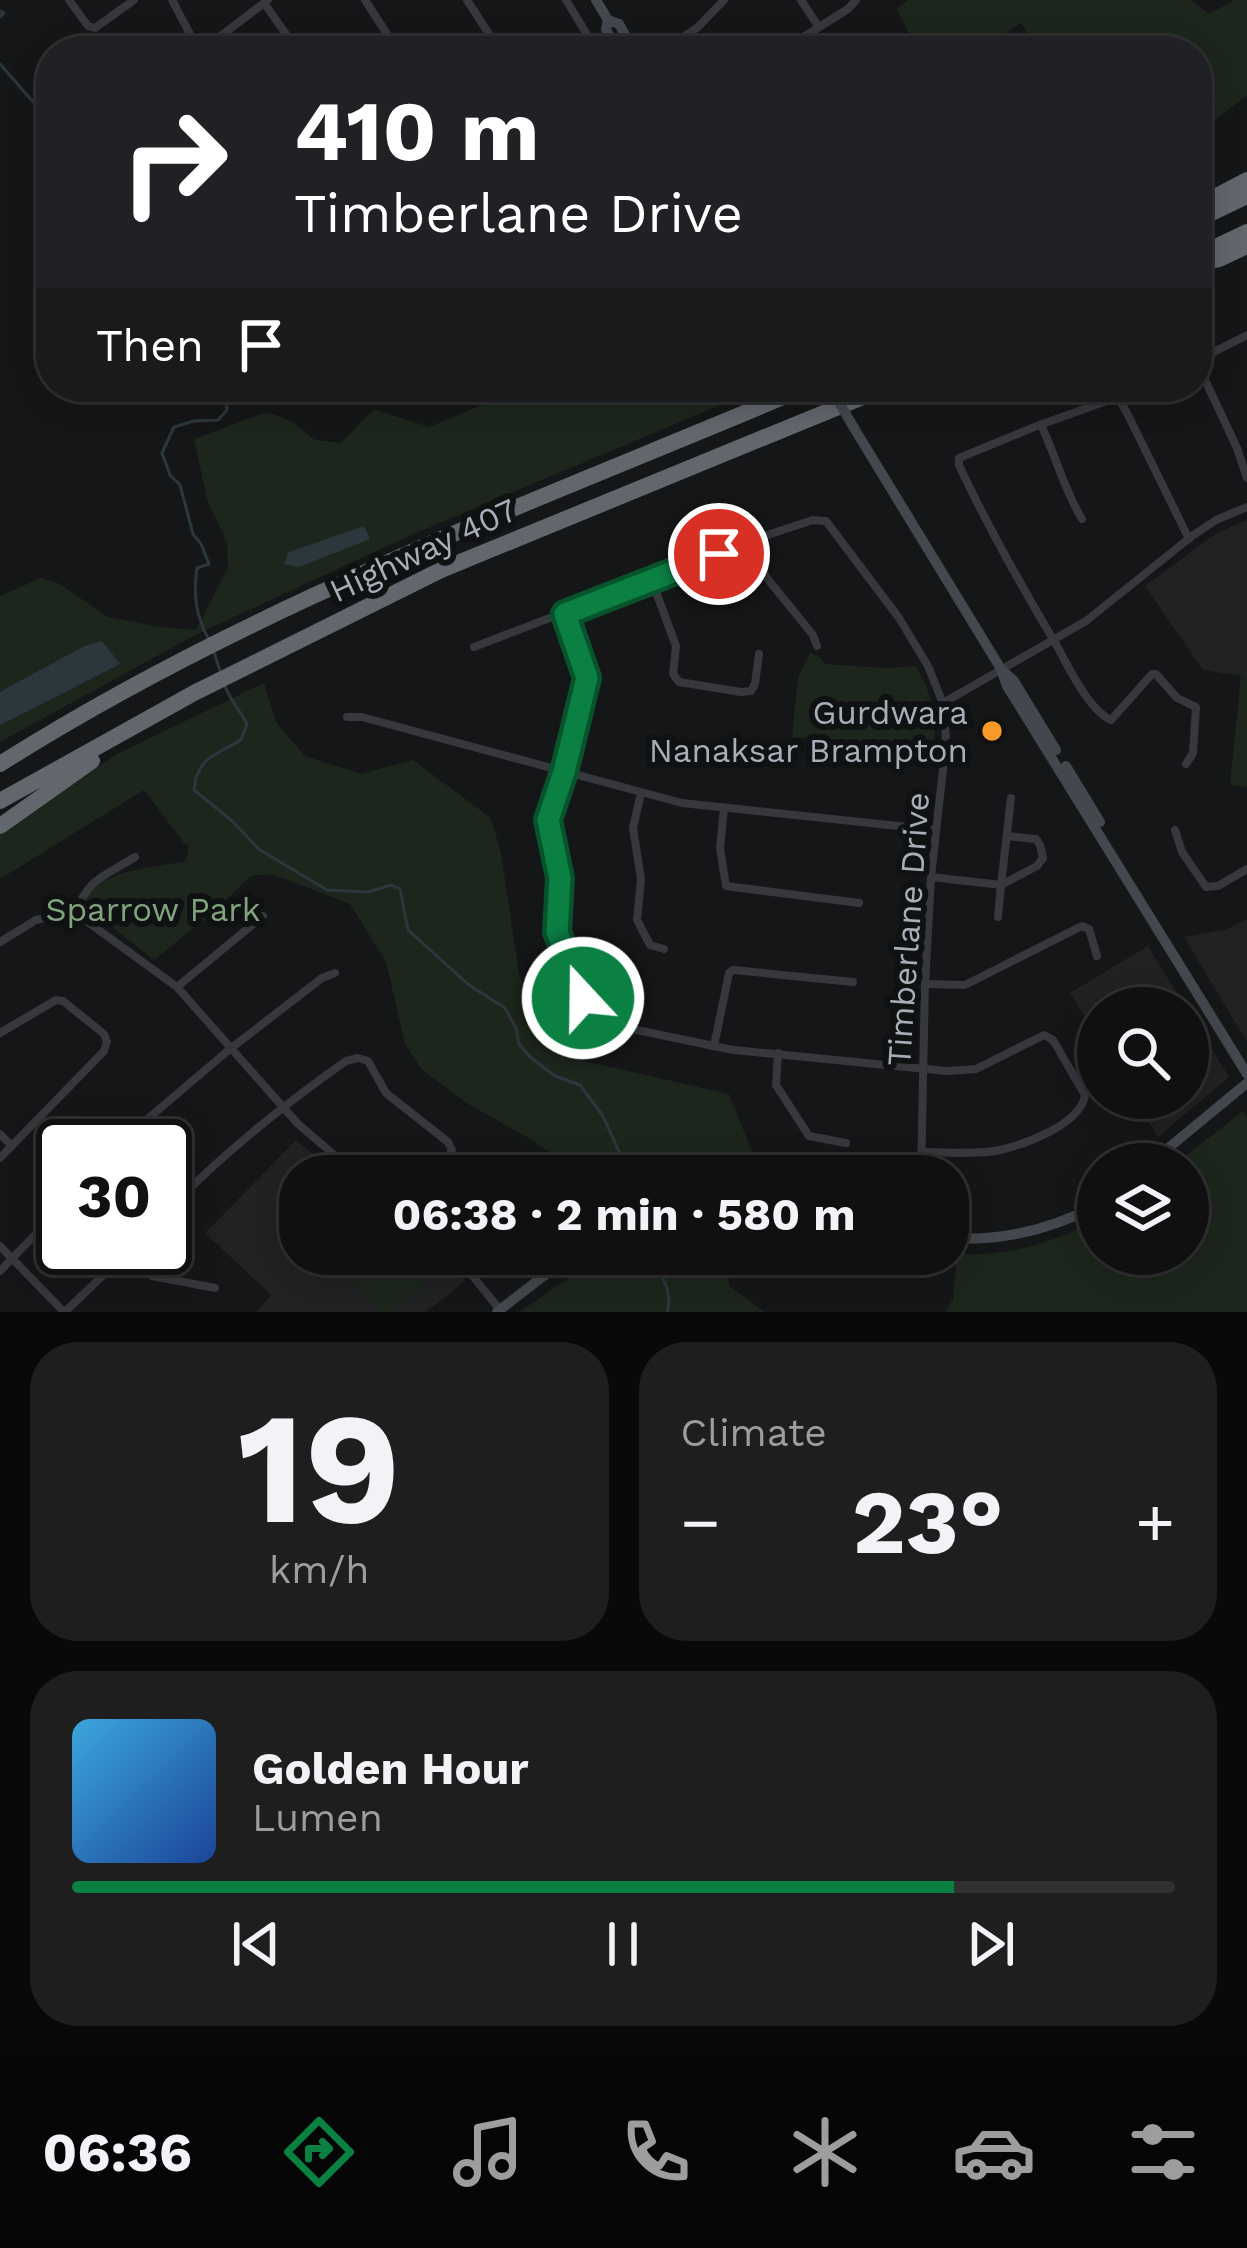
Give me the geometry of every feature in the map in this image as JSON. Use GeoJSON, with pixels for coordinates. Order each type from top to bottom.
{"type":"FeatureCollection","features":[{"type":"Feature","properties":{"kind":"highway"},"geometry":{"type":"LineString","coordinates":[[1212,198],[1247,181]]}},
{"type":"Feature","properties":{"kind":"highway"},"geometry":{"type":"LineString","coordinates":[[1212,213],[1247,196]]}},
{"type":"Feature","properties":{"kind":"highway"},"geometry":{"type":"LineString","coordinates":[[1212,252],[1247,232]]}},
{"type":"Feature","properties":{"kind":"highway"},"geometry":{"type":"LineString","coordinates":[[1212,259],[1247,246]]}},
{"type":"Feature","properties":{"kind":"highway","name":"Highway 407"},"geometry":{"type":"LineString","coordinates":[[0,764],[179,660],[346,580],[770,402]]}},
{"type":"Feature","properties":{"kind":"highway","name":"Highway 407"},"geometry":{"type":"LineString","coordinates":[[0,801],[194,693],[441,571],[851,402]]}},
{"type":"Feature","properties":{"kind":"highway"},"geometry":{"type":"LineString","coordinates":[[0,751],[50,724],[68,721]]}},
{"type":"Feature","properties":{"kind":"highway"},"geometry":{"type":"LineString","coordinates":[[0,826],[109,749],[123,734]]}},
{"type":"Feature","properties":{"kind":"street"},"geometry":{"type":"LineString","coordinates":[[69,0],[94,28],[134,0]]}},
{"type":"Feature","properties":{"kind":"street"},"geometry":{"type":"LineString","coordinates":[[172,0],[192,36]]}},
{"type":"Feature","properties":{"kind":"street"},"geometry":{"type":"LineString","coordinates":[[365,0],[388,36]]}},
{"type":"Feature","properties":{"kind":"street"},"geometry":{"type":"LineString","coordinates":[[467,0],[490,36]]}},
{"type":"Feature","properties":{"kind":"street"},"geometry":{"type":"LineString","coordinates":[[566,0],[588,36]]}},
{"type":"Feature","properties":{"kind":"street"},"geometry":{"type":"LineString","coordinates":[[596,0],[626,36]]}},
{"type":"Feature","properties":{"kind":"street"},"geometry":{"type":"LineString","coordinates":[[685,36],[724,0]]}},
{"type":"Feature","properties":{"kind":"street"},"geometry":{"type":"LineString","coordinates":[[801,0],[818,26]]}},
{"type":"Feature","properties":{"kind":"street"},"geometry":{"type":"LineString","coordinates":[[803,36],[848,10],[856,0]]}},
{"type":"Feature","properties":{"kind":"street"},"geometry":{"type":"LineString","coordinates":[[220,36],[266,2],[288,36]]}},
{"type":"Feature","properties":{"kind":"street"},"geometry":{"type":"LineString","coordinates":[[608,20],[610,36]]}},
{"type":"Feature","properties":{"kind":"street"},"geometry":{"type":"LineString","coordinates":[[1212,353],[1247,335]]}},
{"type":"Feature","properties":{"kind":"street"},"geometry":{"type":"LineString","coordinates":[[1212,395],[1247,478]]}},
{"type":"Feature","properties":{"kind":"street"},"geometry":{"type":"LineString","coordinates":[[839,402],[1247,1078],[1173,1143]]}},
{"type":"Feature","properties":{"kind":"street"},"geometry":{"type":"LineString","coordinates":[[1099,402],[967,453],[959,458],[959,465],[1010,569],[1083,691],[1107,720],[1152,674],[1177,698],[1194,704],[1192,753],[1186,764]]}},
{"type":"Feature","properties":{"kind":"street"},"geometry":{"type":"LineString","coordinates":[[1120,402],[1189,539]]}},
{"type":"Feature","properties":{"kind":"street"},"geometry":{"type":"LineString","coordinates":[[1041,424],[1082,519]]}},
{"type":"Feature","properties":{"kind":"street"},"geometry":{"type":"LineString","coordinates":[[1233,440],[1247,434]]}},
{"type":"Feature","properties":{"kind":"street"},"geometry":{"type":"LineString","coordinates":[[944,703],[1086,621],[1189,539],[1247,507]]}},
{"type":"Feature","properties":{"kind":"street","name":"Timberlane Drive"},"geometry":{"type":"LineString","coordinates":[[475,647],[752,541],[826,520],[899,619],[944,703],[946,742],[925,984],[922,1155]]}},
{"type":"Feature","properties":{"kind":"street"},"geometry":{"type":"LineString","coordinates":[[752,541],[766,577],[818,646]]}},
{"type":"Feature","properties":{"kind":"street"},"geometry":{"type":"LineString","coordinates":[[652,581],[676,646],[674,679],[751,691],[759,654]]}},
{"type":"Feature","properties":{"kind":"street"},"geometry":{"type":"LineString","coordinates":[[565,614],[587,678],[548,820],[560,878],[557,932],[583,998],[597,1017],[613,1024],[714,1046],[923,1069],[969,1071],[1044,1036],[1053,1040],[1084,1095],[1080,1110],[1048,1133],[997,1150],[922,1152]]}},
{"type":"Feature","properties":{"kind":"street"},"geometry":{"type":"LineString","coordinates":[[347,717],[362,717],[682,803],[937,830]]}},
{"type":"Feature","properties":{"kind":"street"},"geometry":{"type":"LineString","coordinates":[[641,793],[633,829],[641,879],[638,920],[646,941],[664,949]]}},
{"type":"Feature","properties":{"kind":"street"},"geometry":{"type":"LineString","coordinates":[[998,917],[1011,798]]}},
{"type":"Feature","properties":{"kind":"street"},"geometry":{"type":"LineString","coordinates":[[724,808],[720,848],[726,886],[859,903]]}},
{"type":"Feature","properties":{"kind":"street"},"geometry":{"type":"LineString","coordinates":[[1175,830],[1182,852],[1205,887],[1218,886],[1247,869]]}},
{"type":"Feature","properties":{"kind":"street"},"geometry":{"type":"LineString","coordinates":[[932,877],[1001,885],[1037,866],[1043,858],[1036,839],[1007,836]]}},
{"type":"Feature","properties":{"kind":"street"},"geometry":{"type":"LineString","coordinates":[[74,916],[82,892],[135,856]]}},
{"type":"Feature","properties":{"kind":"street"},"geometry":{"type":"LineString","coordinates":[[0,942],[36,920],[56,915],[74,916],[100,930],[177,987],[282,1107],[333,1155]]}},
{"type":"Feature","properties":{"kind":"street"},"geometry":{"type":"LineString","coordinates":[[177,987],[263,916]]}},
{"type":"Feature","properties":{"kind":"street"},"geometry":{"type":"LineString","coordinates":[[925,984],[964,985],[1082,926],[1089,929],[1097,956]]}},
{"type":"Feature","properties":{"kind":"street"},"geometry":{"type":"LineString","coordinates":[[714,1046],[733,970],[853,982]]}},
{"type":"Feature","properties":{"kind":"street"},"geometry":{"type":"LineString","coordinates":[[148,1119],[230,1049],[335,973]]}},
{"type":"Feature","properties":{"kind":"street"},"geometry":{"type":"LineString","coordinates":[[0,1033],[56,1000],[104,1034],[107,1042],[104,1051],[0,1158]]}},
{"type":"Feature","properties":{"kind":"street"},"geometry":{"type":"LineString","coordinates":[[778,1053],[776,1085],[809,1136],[846,1143]]}},
{"type":"Feature","properties":{"kind":"street"},"geometry":{"type":"LineString","coordinates":[[192,1185],[282,1107],[346,1060],[358,1058],[368,1061],[386,1093],[448,1142],[451,1155]]}},
{"type":"Feature","properties":{"kind":"street"},"geometry":{"type":"LineString","coordinates":[[0,1134],[12,1145]]}},
{"type":"Feature","properties":{"kind":"street"},"geometry":{"type":"LineString","coordinates":[[969,1239],[1024,1234],[1077,1216]]}},
{"type":"Feature","properties":{"kind":"street"},"geometry":{"type":"LineString","coordinates":[[0,1271],[36,1234]]}},
{"type":"Feature","properties":{"kind":"street"},"geometry":{"type":"LineString","coordinates":[[0,1246],[64,1312],[122,1257],[152,1276],[215,1288]]}},
{"type":"Feature","properties":{"kind":"street"},"geometry":{"type":"LineString","coordinates":[[471,1275],[498,1311],[545,1275]]}},
{"type":"Feature","properties":{"kind":"shaded area"},"geometry":{"type":"Polygon","coordinates":[[[1247,520],[1247,677],[1203,670],[1145,586],[1217,533],[1247,520]]]}},
{"type":"Feature","properties":{"kind":"shaded area"},"geometry":{"type":"Polygon","coordinates":[[[364,526],[370,539],[299,567],[284,564],[289,552],[364,526]]]}},
{"type":"Feature","properties":{"kind":"shaded area"},"geometry":{"type":"Polygon","coordinates":[[[102,641],[120,664],[0,725],[0,692],[102,641]]]}},
{"type":"Feature","properties":{"kind":"shaded area"},"geometry":{"type":"Polygon","coordinates":[[[1247,919],[1247,1042],[1184,937],[1225,930],[1247,919]]]}},
{"type":"Feature","properties":{"kind":"shaded area"},"geometry":{"type":"Polygon","coordinates":[[[1148,946],[1173,987],[1080,987],[1148,946]]]}},
{"type":"Feature","properties":{"kind":"shaded area"},"geometry":{"type":"Polygon","coordinates":[[[1209,1044],[1229,1077],[1209,1094],[1209,1044]]]}},
{"type":"Feature","properties":{"kind":"shaded area"},"geometry":{"type":"Polygon","coordinates":[[[1147,1119],[1179,1119],[1158,1137],[1147,1119]]]}},
{"type":"Feature","properties":{"kind":"shaded area"},"geometry":{"type":"Polygon","coordinates":[[[296,1140],[315,1155],[281,1155],[296,1140]]]}},
{"type":"Feature","properties":{"kind":"shaded area"},"geometry":{"type":"Polygon","coordinates":[[[279,1157],[279,1275],[460,1275],[465,1281],[426,1312],[257,1312],[271,1295],[205,1233],[279,1157]]]}},
{"type":"Feature","properties":{"kind":"green space"},"geometry":{"type":"Polygon","coordinates":[[[908,0],[1190,0],[1209,14],[1234,0],[1247,0],[1247,95],[1212,122],[1212,36],[1029,36],[1021,23],[1001,36],[911,36],[897,9],[908,0]]]}},
{"type":"Feature","properties":{"kind":"green space"},"geometry":{"type":"Polygon","coordinates":[[[489,402],[727,402],[409,536],[197,634],[0,742],[0,596],[41,578],[58,583],[108,617],[196,630],[228,568],[227,543],[207,499],[194,439],[267,412],[291,421],[315,440],[341,443],[374,409],[429,427],[489,402]]]}},
{"type":"Feature","properties":{"kind":"green space"},"geometry":{"type":"Polygon","coordinates":[[[810,653],[825,664],[916,666],[932,707],[934,751],[792,737],[798,677],[810,653]]]}},
{"type":"Feature","properties":{"kind":"green space"},"geometry":{"type":"Polygon","coordinates":[[[1241,676],[1247,677],[1247,787],[1230,785],[1241,676]]]}},
{"type":"Feature","properties":{"kind":"green space","name":"Sparrow Park"},"geometry":{"type":"Polygon","coordinates":[[[264,683],[276,722],[305,756],[361,774],[413,760],[491,818],[501,853],[519,974],[553,1035],[580,1060],[729,1094],[752,1155],[553,1155],[422,1070],[405,1044],[386,962],[350,904],[272,874],[250,876],[154,960],[96,914],[81,908],[111,878],[186,861],[189,845],[144,790],[0,879],[0,834],[117,754],[264,683]]]}},
{"type":"Feature","properties":{"kind":"green space"},"geometry":{"type":"Polygon","coordinates":[[[1243,1111],[1247,1117],[1247,1312],[946,1312],[953,1299],[955,1275],[969,1275],[969,1254],[1030,1246],[1077,1229],[1077,1275],[1209,1275],[1209,1143],[1202,1143],[1243,1111]]]}},
{"type":"Feature","properties":{"kind":"green space"},"geometry":{"type":"Polygon","coordinates":[[[347,1275],[434,1275],[391,1312],[381,1312],[347,1275]]]}},
{"type":"Feature","properties":{"kind":"green space"},"geometry":{"type":"Polygon","coordinates":[[[573,1275],[728,1275],[729,1286],[765,1312],[519,1312],[573,1275]]]}},
{"type":"Feature","properties":{"kind":"waterway"},"geometry":{"type":"LineString","coordinates":[[0,11],[4,13],[0,17]]}},
{"type":"Feature","properties":{"kind":"waterway"},"geometry":{"type":"LineString","coordinates":[[0,64],[36,105]]}},
{"type":"Feature","properties":{"kind":"waterway"},"geometry":{"type":"LineString","coordinates":[[209,640],[198,614],[195,588],[197,568],[209,564],[193,534],[180,485],[170,475],[162,453],[174,427],[218,420],[227,410],[226,402]]}},
{"type":"Feature","properties":{"kind":"waterway"},"geometry":{"type":"LineString","coordinates":[[213,649],[221,674]]}},
{"type":"Feature","properties":{"kind":"waterway"},"geometry":{"type":"LineString","coordinates":[[224,683],[247,724],[241,740],[199,770],[194,790],[260,850],[327,890],[368,892],[391,885],[400,889],[408,930],[469,985],[505,1008],[519,1044],[530,1057],[555,1076],[580,1085],[603,1116],[621,1155]]}},
{"type":"Feature","properties":{"kind":"waterway"},"geometry":{"type":"LineString","coordinates":[[661,1275],[667,1312]]}},
{"type":"Feature","properties":{"kind":"place","name":"Gurdwara Nanaksar Brampton"},"geometry":{"type":"Point","coordinates":[992,731]}},
{"type":"Feature","properties":{"kind":"route"},"geometry":{"type":"LineString","coordinates":[[583,998],[557,932],[560,878],[548,820],[586,691],[584,664],[565,614],[719,554]]}}]}
